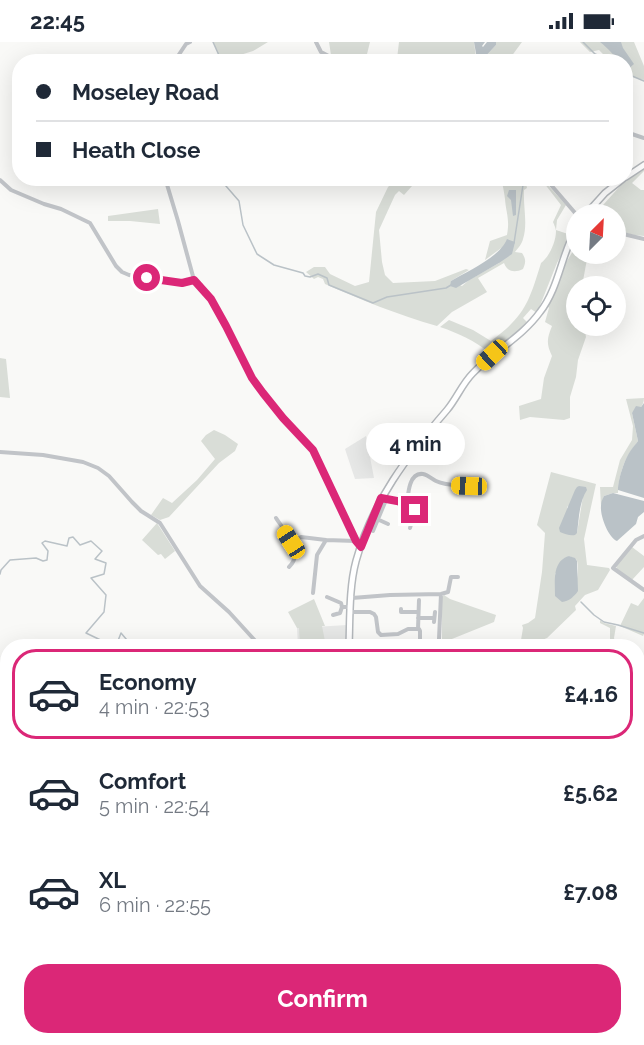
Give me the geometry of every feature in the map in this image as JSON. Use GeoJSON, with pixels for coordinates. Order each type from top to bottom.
{"type":"FeatureCollection","features":[{"type":"Feature","properties":{"kind":"main road"},"geometry":{"type":"LineString","coordinates":[[595,204],[614,186]]}},
{"type":"Feature","properties":{"kind":"main road"},"geometry":{"type":"LineString","coordinates":[[349,639],[354,574],[361,547],[387,487],[418,443],[449,407],[465,382],[492,355],[520,334],[540,312],[550,295],[566,251]]}},
{"type":"Feature","properties":{"kind":"street"},"geometry":{"type":"LineString","coordinates":[[179,54],[190,42]]}},
{"type":"Feature","properties":{"kind":"street"},"geometry":{"type":"LineString","coordinates":[[316,42],[321,52],[325,54]]}},
{"type":"Feature","properties":{"kind":"street"},"geometry":{"type":"LineString","coordinates":[[0,180],[11,190],[90,223],[122,272],[182,283],[194,280]]}},
{"type":"Feature","properties":{"kind":"street"},"geometry":{"type":"LineString","coordinates":[[167,186],[194,280],[211,299],[252,378],[283,418],[313,450],[356,541],[361,547]]}},
{"type":"Feature","properties":{"kind":"street"},"geometry":{"type":"LineString","coordinates":[[552,186],[567,204]]}},
{"type":"Feature","properties":{"kind":"street"},"geometry":{"type":"LineString","coordinates":[[626,235],[644,238]]}},
{"type":"Feature","properties":{"kind":"street"},"geometry":{"type":"LineString","coordinates":[[0,452],[43,455],[82,462],[98,468],[109,476],[132,502],[160,523],[200,586],[229,612],[254,639]]}},
{"type":"Feature","properties":{"kind":"street"},"geometry":{"type":"LineString","coordinates":[[407,504],[411,482],[417,475],[422,474],[436,482],[469,486]]}},
{"type":"Feature","properties":{"kind":"street"},"geometry":{"type":"LineString","coordinates":[[373,531],[383,499],[412,506],[415,510],[410,528]]}},
{"type":"Feature","properties":{"kind":"street"},"geometry":{"type":"LineString","coordinates":[[276,519],[296,551],[294,561],[289,565]]}},
{"type":"Feature","properties":{"kind":"street"},"geometry":{"type":"LineString","coordinates":[[377,519],[388,524]]}},
{"type":"Feature","properties":{"kind":"street"},"geometry":{"type":"LineString","coordinates":[[644,536],[636,540],[613,568],[644,590]]}},
{"type":"Feature","properties":{"kind":"street"},"geometry":{"type":"LineString","coordinates":[[291,542],[302,537],[356,541]]}},
{"type":"Feature","properties":{"kind":"street"},"geometry":{"type":"LineString","coordinates":[[314,592],[317,555],[326,540]]}},
{"type":"Feature","properties":{"kind":"street"},"geometry":{"type":"LineString","coordinates":[[352,598],[441,594],[448,592],[451,577],[458,577]]}},
{"type":"Feature","properties":{"kind":"street"},"geometry":{"type":"LineString","coordinates":[[439,639],[441,594]]}},
{"type":"Feature","properties":{"kind":"street"},"geometry":{"type":"LineString","coordinates":[[327,597],[350,610],[373,613],[376,616],[377,635],[398,634],[408,629],[418,629]]}},
{"type":"Feature","properties":{"kind":"street"},"geometry":{"type":"LineString","coordinates":[[419,600],[420,639]]}},
{"type":"Feature","properties":{"kind":"street"},"geometry":{"type":"LineString","coordinates":[[333,615],[340,613],[342,607]]}},
{"type":"Feature","properties":{"kind":"street"},"geometry":{"type":"LineString","coordinates":[[400,609],[400,612],[418,612]]}},
{"type":"Feature","properties":{"kind":"street"},"geometry":{"type":"LineString","coordinates":[[418,618],[434,617]]}},
{"type":"Feature","properties":{"kind":"shaded area"},"geometry":{"type":"Polygon","coordinates":[[[213,42],[268,42],[243,54],[218,54],[213,42]]]}},
{"type":"Feature","properties":{"kind":"shaded area"},"geometry":{"type":"Polygon","coordinates":[[[329,42],[370,42],[367,54],[331,54],[329,42]]]}},
{"type":"Feature","properties":{"kind":"shaded area"},"geometry":{"type":"Polygon","coordinates":[[[399,42],[474,42],[476,54],[398,54],[399,42]]]}},
{"type":"Feature","properties":{"kind":"shaded area"},"geometry":{"type":"Polygon","coordinates":[[[474,42],[485,42],[483,47],[487,42],[496,42],[488,54],[476,54],[474,42]]]}},
{"type":"Feature","properties":{"kind":"shaded area"},"geometry":{"type":"Polygon","coordinates":[[[496,42],[522,42],[513,54],[488,54],[496,42]]]}},
{"type":"Feature","properties":{"kind":"shaded area"},"geometry":{"type":"Polygon","coordinates":[[[580,42],[634,42],[644,66],[644,80],[633,77],[633,54],[603,54],[599,50],[590,52],[580,42]]]}},
{"type":"Feature","properties":{"kind":"shaded area"},"geometry":{"type":"Polygon","coordinates":[[[600,42],[621,42],[627,54],[613,54],[600,42]]]}},
{"type":"Feature","properties":{"kind":"shaded area"},"geometry":{"type":"Polygon","coordinates":[[[644,168],[644,171],[633,182],[633,176],[644,168]]]}},
{"type":"Feature","properties":{"kind":"shaded area"},"geometry":{"type":"Polygon","coordinates":[[[633,184],[644,190],[644,236],[626,233],[626,204],[604,204],[620,186],[633,186],[633,184]]]}},
{"type":"Feature","properties":{"kind":"shaded area"},"geometry":{"type":"Polygon","coordinates":[[[412,186],[404,195],[399,191],[395,195],[379,230],[385,275],[393,283],[435,281],[466,269],[469,270],[451,281],[462,286],[499,263],[504,246],[485,260],[490,241],[507,235],[508,220],[503,186],[527,186],[524,190],[524,233],[522,243],[515,252],[522,253],[524,257],[523,269],[512,271],[504,263],[478,278],[487,292],[452,312],[437,326],[353,296],[325,284],[323,279],[318,277],[314,279],[306,272],[314,267],[325,267],[330,274],[355,286],[369,282],[376,212],[388,187],[412,186]]]}},
{"type":"Feature","properties":{"kind":"shaded area"},"geometry":{"type":"Polygon","coordinates":[[[546,186],[566,205],[557,220],[556,230],[566,233],[566,245],[537,313],[531,309],[523,318],[528,323],[490,353],[466,338],[440,327],[449,320],[491,341],[511,324],[519,316],[529,298],[541,263],[547,257],[553,244],[556,231],[553,222],[561,205],[546,186]]]}},
{"type":"Feature","properties":{"kind":"shaded area"},"geometry":{"type":"Polygon","coordinates":[[[509,190],[516,190],[516,215],[513,216],[511,200],[507,196],[509,190]]]}},
{"type":"Feature","properties":{"kind":"shaded area"},"geometry":{"type":"Polygon","coordinates":[[[158,209],[160,224],[108,221],[108,216],[158,209]]]}},
{"type":"Feature","properties":{"kind":"shaded area"},"geometry":{"type":"Polygon","coordinates":[[[507,239],[515,242],[512,254],[456,288],[450,286],[451,281],[491,258],[507,239]]]}},
{"type":"Feature","properties":{"kind":"shaded area"},"geometry":{"type":"Polygon","coordinates":[[[566,263],[586,264],[584,276],[566,276],[566,336],[586,337],[578,360],[570,397],[570,418],[564,420],[530,417],[520,420],[519,406],[541,399],[544,378],[552,356],[548,341],[552,326],[545,322],[549,308],[547,305],[556,290],[566,263]]]}},
{"type":"Feature","properties":{"kind":"shaded area"},"geometry":{"type":"Polygon","coordinates":[[[0,358],[6,359],[10,398],[0,397],[0,358]]]}},
{"type":"Feature","properties":{"kind":"shaded area"},"geometry":{"type":"Polygon","coordinates":[[[644,398],[642,406],[632,413],[638,441],[624,465],[618,493],[604,496],[601,506],[600,487],[613,487],[620,460],[632,440],[633,426],[626,399],[644,398]]]}},
{"type":"Feature","properties":{"kind":"shaded area"},"geometry":{"type":"Polygon","coordinates":[[[644,403],[644,498],[618,490],[624,463],[638,441],[632,413],[636,406],[641,407],[644,403]]]}},
{"type":"Feature","properties":{"kind":"shaded area"},"geometry":{"type":"Polygon","coordinates":[[[214,430],[238,444],[235,451],[219,463],[169,517],[160,520],[151,515],[163,498],[172,503],[197,480],[215,459],[201,441],[214,430]]]}},
{"type":"Feature","properties":{"kind":"shaded area"},"geometry":{"type":"Polygon","coordinates":[[[366,436],[374,478],[355,479],[345,449],[366,436]]]}},
{"type":"Feature","properties":{"kind":"shaded area"},"geometry":{"type":"Polygon","coordinates":[[[551,472],[596,484],[584,539],[587,565],[610,570],[598,590],[585,595],[575,606],[576,610],[547,638],[521,639],[522,625],[535,618],[545,533],[537,525],[551,472]],[[583,496],[567,507],[577,533],[583,496]],[[569,556],[555,574],[573,597],[577,579],[576,559],[569,556]]]}},
{"type":"Feature","properties":{"kind":"shaded area"},"geometry":{"type":"Polygon","coordinates":[[[579,486],[586,487],[587,490],[581,505],[577,533],[568,535],[560,532],[559,528],[575,490],[579,486]]]}},
{"type":"Feature","properties":{"kind":"shaded area"},"geometry":{"type":"Polygon","coordinates":[[[613,493],[644,501],[644,512],[638,517],[636,524],[617,541],[608,531],[601,510],[604,496],[613,493]]]}},
{"type":"Feature","properties":{"kind":"shaded area"},"geometry":{"type":"Polygon","coordinates":[[[157,523],[175,551],[165,559],[142,540],[157,523]]]}},
{"type":"Feature","properties":{"kind":"shaded area"},"geometry":{"type":"Polygon","coordinates":[[[632,547],[644,556],[644,567],[632,580],[616,566],[632,547]]]}},
{"type":"Feature","properties":{"kind":"shaded area"},"geometry":{"type":"Polygon","coordinates":[[[569,556],[577,561],[578,591],[567,601],[562,602],[555,596],[555,578],[560,562],[569,556]]]}},
{"type":"Feature","properties":{"kind":"shaded area"},"geometry":{"type":"Polygon","coordinates":[[[444,595],[496,615],[494,622],[452,639],[442,639],[442,597],[444,595]]]}},
{"type":"Feature","properties":{"kind":"shaded area"},"geometry":{"type":"Polygon","coordinates":[[[644,598],[643,636],[620,626],[631,603],[638,606],[644,598]]]}},
{"type":"Feature","properties":{"kind":"shaded area"},"geometry":{"type":"Polygon","coordinates":[[[314,599],[325,626],[322,626],[325,639],[300,639],[299,628],[288,612],[314,599]]]}},
{"type":"Feature","properties":{"kind":"shaded area"},"geometry":{"type":"Polygon","coordinates":[[[600,620],[616,626],[614,639],[610,639],[610,628],[600,623],[600,620]]]}},
{"type":"Feature","properties":{"kind":"shaded area"},"geometry":{"type":"Polygon","coordinates":[[[347,625],[347,639],[298,639],[297,628],[347,625]]]}},
{"type":"Feature","properties":{"kind":"waterway"},"geometry":{"type":"LineString","coordinates":[[213,42],[218,54]]}},
{"type":"Feature","properties":{"kind":"waterway"},"geometry":{"type":"LineString","coordinates":[[583,42],[595,54]]}},
{"type":"Feature","properties":{"kind":"waterway"},"geometry":{"type":"LineString","coordinates":[[633,76],[644,81]]}},
{"type":"Feature","properties":{"kind":"waterway"},"geometry":{"type":"LineString","coordinates":[[226,186],[239,201],[243,225],[257,254],[274,265],[303,273],[305,276],[318,274],[327,278],[329,285],[373,303],[387,297],[446,288],[451,285]]}},
{"type":"Feature","properties":{"kind":"waterway"},"geometry":{"type":"LineString","coordinates":[[514,243],[523,186]]}},
{"type":"Feature","properties":{"kind":"waterway"},"geometry":{"type":"LineString","coordinates":[[0,574],[10,560],[36,558],[47,560],[48,551],[42,543],[45,541],[67,546],[69,538],[73,537],[80,545],[91,541],[102,551],[95,559],[106,563],[104,574],[91,578],[106,595],[104,612],[86,633],[98,639]]}},
{"type":"Feature","properties":{"kind":"waterway"},"geometry":{"type":"LineString","coordinates":[[581,602],[604,622],[644,633]]}},
{"type":"Feature","properties":{"kind":"waterway"},"geometry":{"type":"LineString","coordinates":[[119,639],[121,633],[126,639]]}},
{"type":"Feature","properties":{"kind":"route"},"geometry":{"type":"LineString","coordinates":[[147,278],[182,283],[194,280],[211,299],[252,378],[283,418],[313,450],[356,541],[361,547],[381,498],[407,504],[415,510]]}}]}
